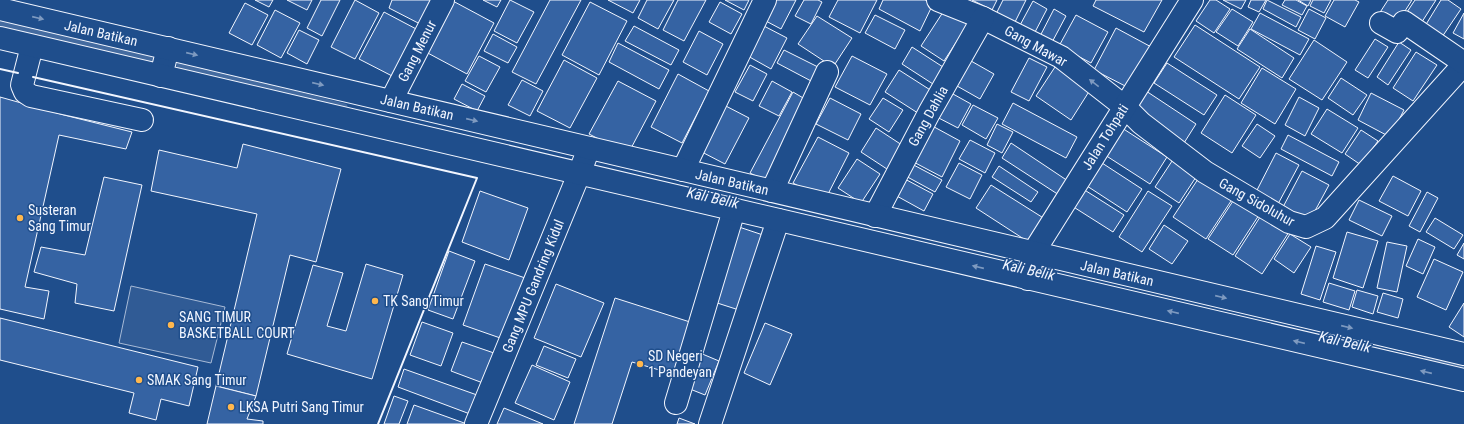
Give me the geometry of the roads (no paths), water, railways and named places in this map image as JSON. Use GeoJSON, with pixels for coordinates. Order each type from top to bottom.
{"type":"FeatureCollection","features":[{"type":"Feature","properties":{"kind":"main road","name":"Gang Menur"},"geometry":{"type":"LineString","coordinates":[[391,101],[443,0]]}},
{"type":"Feature","properties":{"kind":"main road"},"geometry":{"type":"LineString","coordinates":[[683,170],[765,0]]}},
{"type":"Feature","properties":{"kind":"main road","name":"Gang Mawar"},"geometry":{"type":"LineString","coordinates":[[938,0],[983,18],[1061,57],[1125,107]]}},
{"type":"Feature","properties":{"kind":"main road","name":"Jalan Tohpati"},"geometry":{"type":"LineString","coordinates":[[1031,266],[1125,107],[1192,0]]}},
{"type":"Feature","properties":{"kind":"main road","name":"Jalan Batikan"},"geometry":{"type":"LineString","coordinates":[[0,9],[875,216],[1031,266],[1464,380]]}},
{"type":"Feature","properties":{"kind":"main road","name":"Gang Dahlia"},"geometry":{"type":"LineString","coordinates":[[875,216],[925,120],[983,18]]}},
{"type":"Feature","properties":{"kind":"main road"},"geometry":{"type":"LineString","coordinates":[[1381,23],[1397,32],[1404,22],[1464,63]]}},
{"type":"Feature","properties":{"kind":"main road","name":"Jalan Batikan"},"geometry":{"type":"LineString","coordinates":[[0,38],[778,220],[1031,266],[1464,354]]}},
{"type":"Feature","properties":{"kind":"main road"},"geometry":{"type":"LineString","coordinates":[[32,46],[22,85],[25,92],[31,96],[142,120]]}},
{"type":"Feature","properties":{"kind":"main road"},"geometry":{"type":"LineString","coordinates":[[161,76],[168,48]]}},
{"type":"Feature","properties":{"kind":"main road","name":"Gang Sidoluhur"},"geometry":{"type":"LineString","coordinates":[[1125,107],[1141,123],[1205,172],[1290,222],[1306,227],[1326,218],[1464,63]]}},
{"type":"Feature","properties":{"kind":"main road"},"geometry":{"type":"LineString","coordinates":[[772,191],[826,72]]}},
{"type":"Feature","properties":{"kind":"main road","name":"Gang MPU Gandring Kidul"},"geometry":{"type":"LineString","coordinates":[[476,424],[580,174],[589,148]]}},
{"type":"Feature","properties":{"kind":"main road"},"geometry":{"type":"LineString","coordinates":[[676,403],[734,210]]}},
{"type":"Feature","properties":{"kind":"main road"},"geometry":{"type":"LineString","coordinates":[[710,424],[778,220]]}},
{"type":"Feature","properties":{"kind":"waterway"},"geometry":{"type":"LineString","coordinates":[[0,24],[150,60]]}},
{"type":"Feature","properties":{"kind":"waterway"},"geometry":{"type":"LineString","coordinates":[[180,65],[344,107]]}},
{"type":"Feature","properties":{"kind":"waterway","name":"Kali Belik"},"geometry":{"type":"LineString","coordinates":[[1427,360],[1464,369]]}},
{"type":"Feature","properties":{"kind":"place","name":"Susteran Sang Timur"},"geometry":{"type":"Point","coordinates":[20,218]}},
{"type":"Feature","properties":{"kind":"place","name":"TK Sang Timur"},"geometry":{"type":"Point","coordinates":[375,301]}},
{"type":"Feature","properties":{"kind":"place","name":"SANG TIMUR BASKETBALL COURT"},"geometry":{"type":"Point","coordinates":[171,325]}},
{"type":"Feature","properties":{"kind":"place","name":"SD Negeri 1 Pandeyan"},"geometry":{"type":"Point","coordinates":[640,364]}},
{"type":"Feature","properties":{"kind":"place","name":"SMAK Sang Timur"},"geometry":{"type":"Point","coordinates":[139,380]}},
{"type":"Feature","properties":{"kind":"place","name":"LKSA Putri Sang Timur"},"geometry":{"type":"Point","coordinates":[231,407]}}]}
